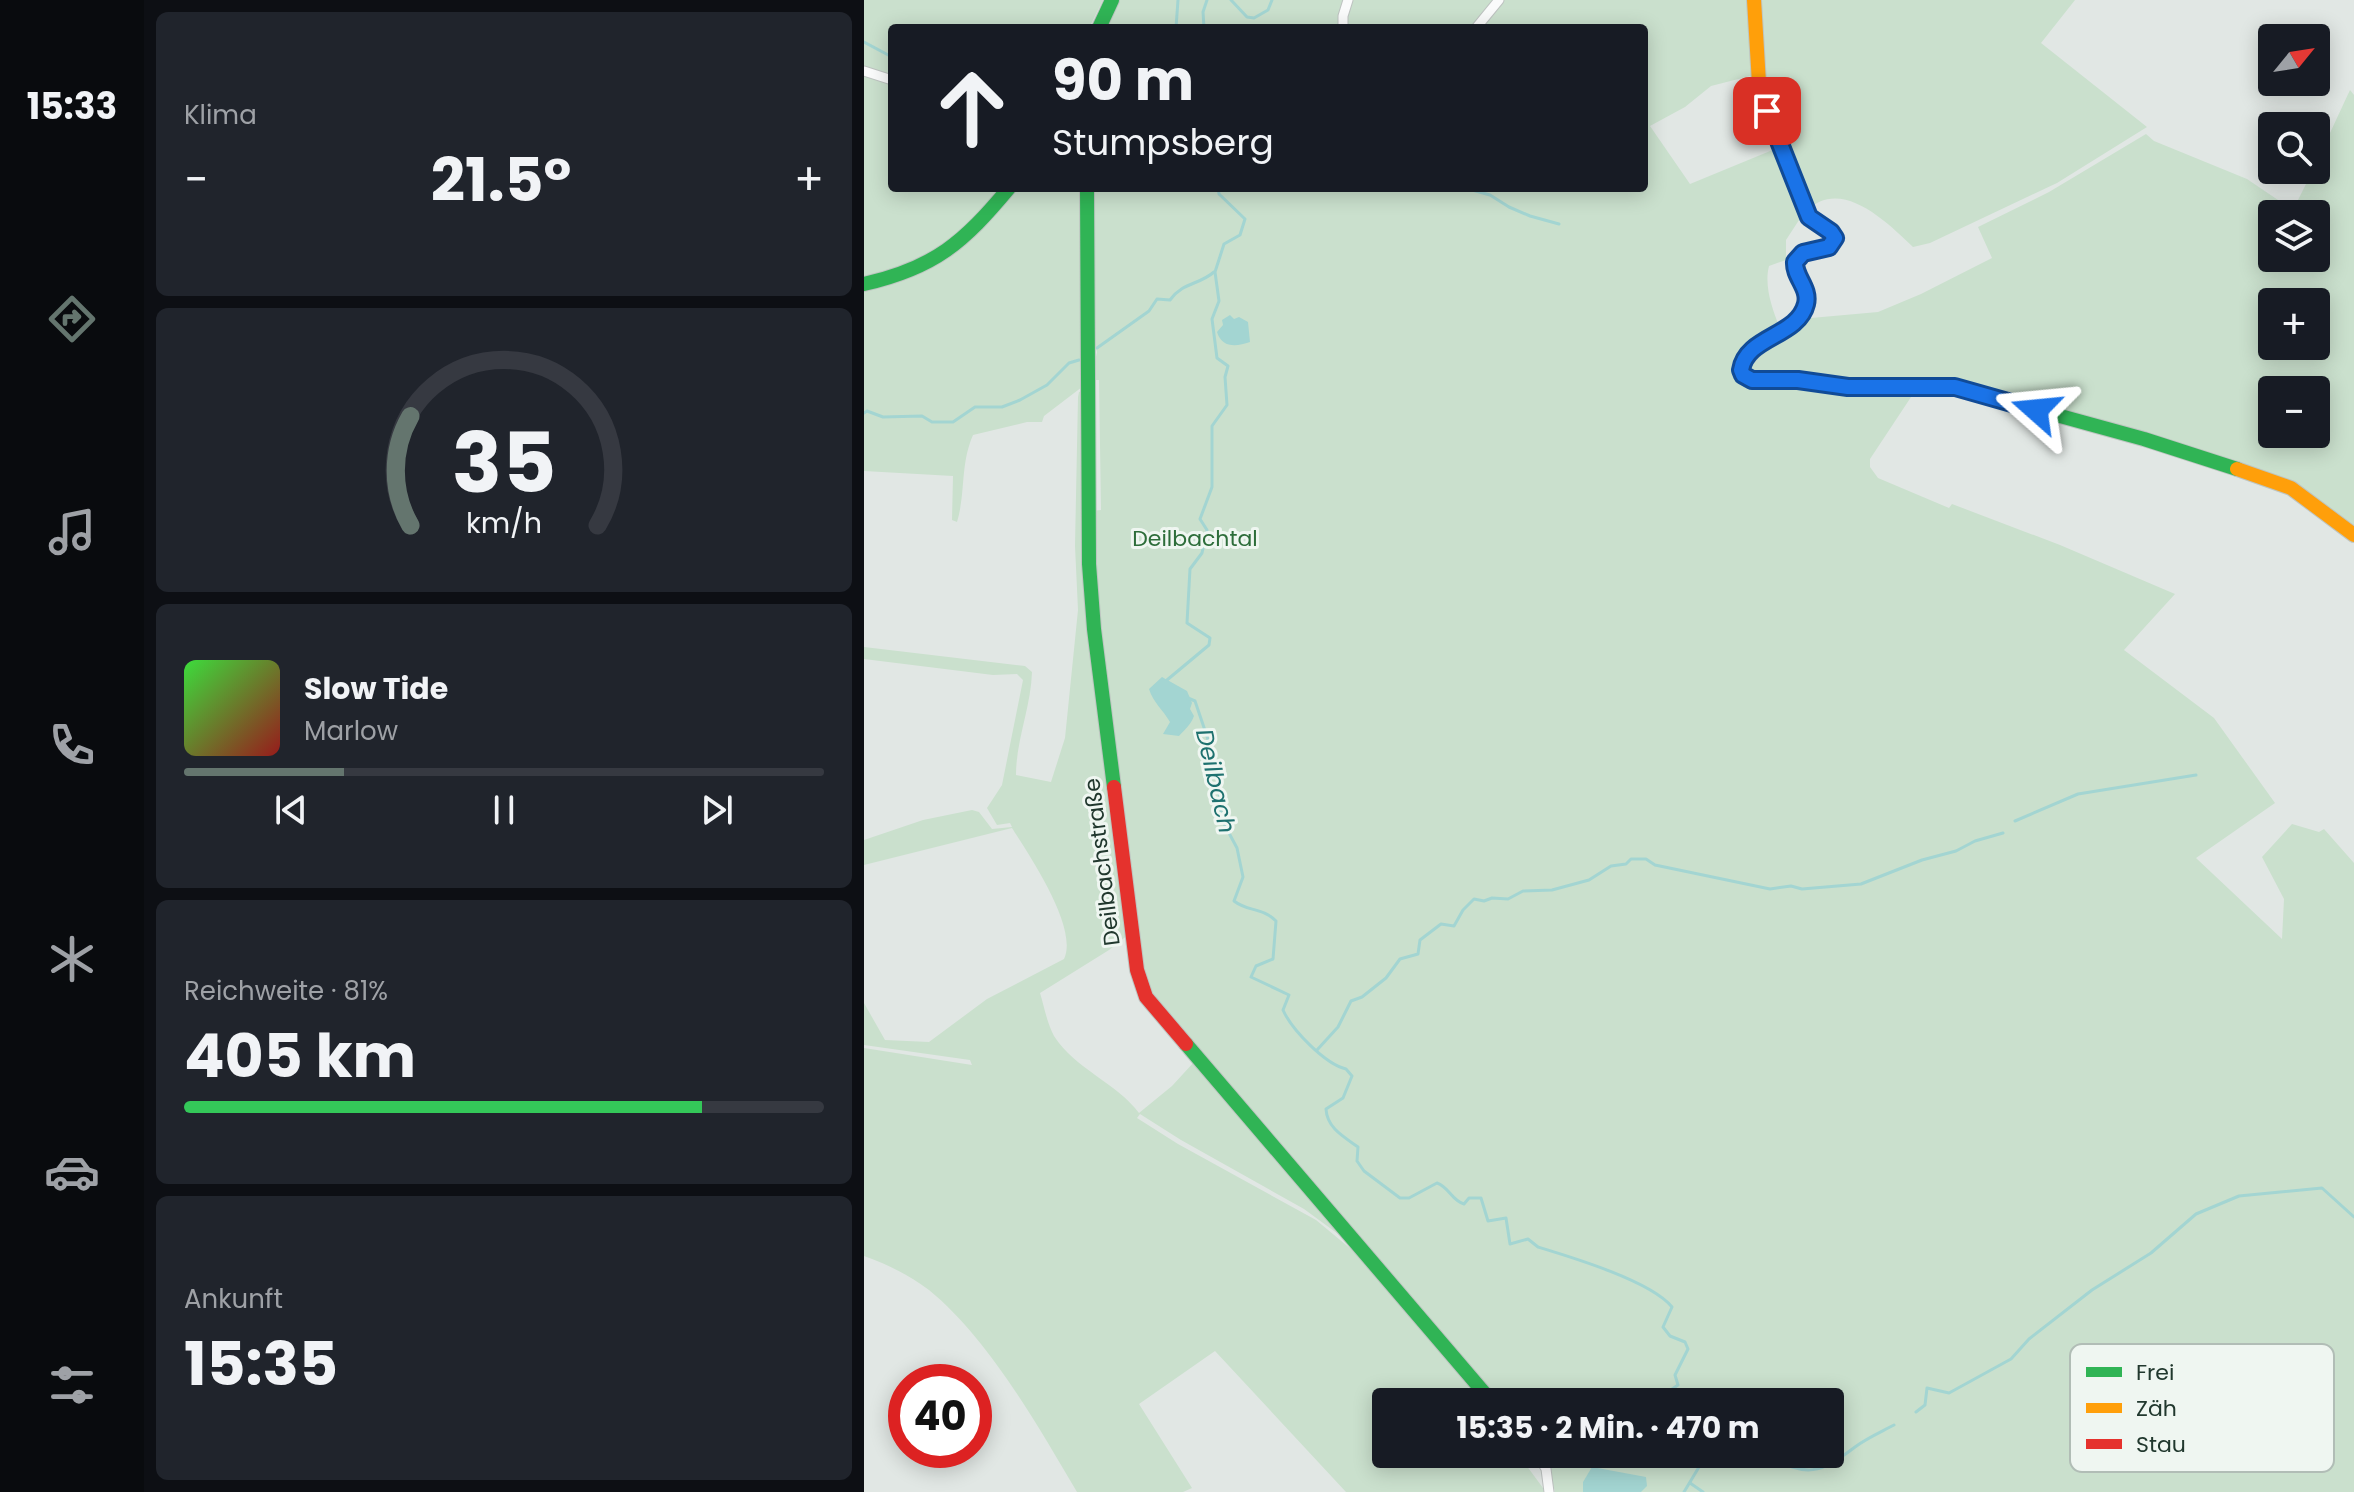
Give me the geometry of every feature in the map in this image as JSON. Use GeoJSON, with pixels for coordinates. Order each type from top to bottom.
{"type":"FeatureCollection","features":[{"type":"Feature","properties":{"kind":"street"},"geometry":{"type":"LineString","coordinates":[[1101,24],[1112,0]]}},
{"type":"Feature","properties":{"kind":"street"},"geometry":{"type":"LineString","coordinates":[[1343,24],[1348,0]]}},
{"type":"Feature","properties":{"kind":"street"},"geometry":{"type":"LineString","coordinates":[[1479,24],[1499,0]]}},
{"type":"Feature","properties":{"kind":"street"},"geometry":{"type":"LineString","coordinates":[[1754,0],[1759,83],[1767,111],[1809,217],[1835,238],[1829,247],[1803,253],[1795,262],[1795,271],[1807,299],[1802,313],[1793,323],[1745,356],[1741,370],[1743,375],[1752,380],[1798,380],[1848,387],[1955,387],[1990,396],[2144,439],[2273,481],[2291,488],[2354,535]]}},
{"type":"Feature","properties":{"kind":"street"},"geometry":{"type":"LineString","coordinates":[[864,71],[888,79]]}},
{"type":"Feature","properties":{"kind":"street"},"geometry":{"type":"LineString","coordinates":[[864,284],[911,273],[937,259],[967,234],[1005,192]]}},
{"type":"Feature","properties":{"kind":"street","name":"Deilbachstraße"},"geometry":{"type":"LineString","coordinates":[[1087,192],[1089,564],[1094,629],[1137,970],[1146,997],[1480,1388]]}},
{"type":"Feature","properties":{"kind":"street"},"geometry":{"type":"LineString","coordinates":[[1545,1468],[1549,1492]]}},
{"type":"Feature","properties":{"kind":"green space"},"geometry":{"type":"Polygon","coordinates":[[[864,0],[1103,0],[1091,24],[888,24],[888,75],[864,67],[864,0]]]}},
{"type":"Feature","properties":{"kind":"green space","name":"Deilbachtal"},"geometry":{"type":"Polygon","coordinates":[[[1119,0],[1751,0],[1754,75],[1711,86],[1685,107],[1650,126],[1690,184],[1775,149],[1801,217],[1786,240],[1786,260],[1769,266],[1768,289],[1779,326],[1744,351],[1736,364],[1736,372],[1917,388],[1870,459],[1870,467],[1878,478],[1949,508],[1952,504],[2060,545],[2175,594],[2124,650],[2214,718],[2275,803],[2196,858],[2282,939],[2284,899],[2262,857],[2292,824],[2319,832],[2324,829],[2354,863],[2354,1492],[1555,1492],[1549,1468],[1844,1468],[1844,1388],[1485,1388],[1150,995],[1142,970],[1099,628],[1091,511],[1101,510],[1099,380],[1091,380],[1097,352],[1092,336],[1091,192],[1648,192],[1648,24],[1108,24],[1119,0]]]}},
{"type":"Feature","properties":{"kind":"green space"},"geometry":{"type":"Polygon","coordinates":[[[1755,0],[2075,0],[2041,43],[2147,127],[2057,183],[1930,243],[1913,247],[1876,215],[1847,200],[1818,202],[1805,213],[1767,110],[1755,0]]]}},
{"type":"Feature","properties":{"kind":"green space"},"geometry":{"type":"Polygon","coordinates":[[[864,74],[888,83],[888,192],[1000,192],[963,231],[923,262],[864,279],[864,74]]]}},
{"type":"Feature","properties":{"kind":"green space"},"geometry":{"type":"Polygon","coordinates":[[[2350,90],[2354,95],[2354,532],[2285,485],[1956,385],[1848,385],[1749,376],[1746,360],[1798,323],[1811,318],[1878,312],[1992,258],[1978,227],[2049,192],[2146,134],[2154,141],[2247,179],[2278,200],[2258,200],[2258,272],[2330,272],[2330,200],[2298,200],[2306,184],[2330,184],[2330,133],[2350,90]]]}},
{"type":"Feature","properties":{"kind":"green space"},"geometry":{"type":"Polygon","coordinates":[[[1009,192],[1083,192],[1082,387],[1044,416],[1042,422],[1027,422],[973,435],[966,457],[957,522],[952,520],[953,476],[864,471],[864,288],[912,276],[1009,192]]]}},
{"type":"Feature","properties":{"kind":"green space"},"geometry":{"type":"Polygon","coordinates":[[[1083,391],[1083,502],[1129,934],[1040,993],[1054,1036],[1073,1058],[1130,1102],[1139,1113],[1172,1086],[1194,1062],[1349,1242],[1304,1209],[1140,1114],[1137,1118],[1316,1220],[1369,1264],[1472,1384],[1468,1388],[1372,1388],[1372,1468],[1528,1468],[1546,1492],[1346,1492],[1215,1351],[1139,1404],[1192,1488],[1183,1492],[1077,1492],[1011,1385],[972,1333],[929,1290],[898,1270],[864,1256],[864,1048],[972,1065],[970,1060],[864,1045],[864,1003],[885,1040],[929,1042],[987,999],[1064,959],[1067,946],[1059,911],[1012,828],[864,865],[864,840],[923,820],[972,810],[979,812],[992,829],[1012,827],[1010,823],[997,825],[987,808],[1002,785],[1023,680],[1017,674],[993,675],[864,659],[864,647],[1025,666],[1032,672],[1031,685],[1016,775],[1051,782],[1065,738],[1078,610],[1075,546],[1079,392],[1083,391]]]}},
{"type":"Feature","properties":{"kind":"water"},"geometry":{"type":"Polygon","coordinates":[[[1230,315],[1248,322],[1250,342],[1230,345],[1219,337],[1217,332],[1223,325],[1222,320],[1230,315]]]}},
{"type":"Feature","properties":{"kind":"water"},"geometry":{"type":"Polygon","coordinates":[[[1162,677],[1187,691],[1192,703],[1190,709],[1194,716],[1179,736],[1163,734],[1170,722],[1149,689],[1162,677]]]}},
{"type":"Feature","properties":{"kind":"water"},"geometry":{"type":"Polygon","coordinates":[[[1591,1468],[1597,1468],[1646,1477],[1647,1486],[1641,1492],[1583,1492],[1583,1482],[1591,1468]]]}},
{"type":"Feature","properties":{"kind":"waterway"},"geometry":{"type":"LineString","coordinates":[[1176,24],[1178,0]]}},
{"type":"Feature","properties":{"kind":"waterway","name":"Deilbach"},"geometry":{"type":"LineString","coordinates":[[1204,24],[1207,0]]}},
{"type":"Feature","properties":{"kind":"waterway","name":"Deilbach"},"geometry":{"type":"LineString","coordinates":[[1231,0],[1247,17],[1254,18],[1268,10],[1272,0]]}},
{"type":"Feature","properties":{"kind":"waterway"},"geometry":{"type":"LineString","coordinates":[[864,42],[888,55]]}},
{"type":"Feature","properties":{"kind":"waterway","name":"Deilbach"},"geometry":{"type":"LineString","coordinates":[[1167,680],[1209,645],[1210,638],[1187,623],[1190,569],[1202,553],[1207,530],[1200,519],[1212,487],[1212,426],[1227,405],[1225,377],[1228,366],[1217,358],[1212,319],[1219,301],[1215,272],[1224,244],[1240,235],[1245,219],[1219,192]]}},
{"type":"Feature","properties":{"kind":"waterway"},"geometry":{"type":"LineString","coordinates":[[1479,192],[1530,216],[1559,224]]}},
{"type":"Feature","properties":{"kind":"waterway"},"geometry":{"type":"LineString","coordinates":[[1097,348],[1149,311],[1157,299],[1170,300],[1180,290],[1214,272]]}},
{"type":"Feature","properties":{"kind":"waterway"},"geometry":{"type":"LineString","coordinates":[[864,413],[867,411],[883,417],[922,416],[932,422],[953,422],[975,407],[1002,407],[1020,400],[1047,385],[1069,363],[1079,360]]}},
{"type":"Feature","properties":{"kind":"waterway","name":"Deilbach"},"geometry":{"type":"LineString","coordinates":[[1188,698],[1195,701],[1216,763],[1222,820],[1237,848],[1243,877],[1234,901],[1276,921],[1273,959],[1256,966],[1251,977],[1289,995],[1283,1010],[1294,1027],[1319,1053],[1352,1076],[1343,1098],[1326,1109],[1329,1122],[1358,1147],[1357,1161],[1364,1171],[1400,1198],[1409,1198],[1437,1183],[1464,1204],[1469,1198],[1481,1198],[1488,1221],[1506,1218],[1510,1244],[1528,1239],[1538,1247],[1629,1279],[1662,1297],[1672,1307],[1663,1327],[1670,1336],[1685,1342],[1688,1349],[1675,1375],[1678,1385],[1674,1388]]}},
{"type":"Feature","properties":{"kind":"waterway"},"geometry":{"type":"LineString","coordinates":[[2015,821],[2078,794],[2196,775]]}},
{"type":"Feature","properties":{"kind":"waterway"},"geometry":{"type":"LineString","coordinates":[[1317,1050],[1338,1027],[1351,1001],[1362,997],[1386,978],[1400,959],[1418,954],[1420,940],[1441,924],[1454,926],[1474,899],[1508,899],[1523,891],[1552,890],[1589,880],[1611,866],[1626,864],[1631,859],[1646,859],[1655,865],[1770,889],[1861,884],[2003,833]]}},
{"type":"Feature","properties":{"kind":"waterway"},"geometry":{"type":"LineString","coordinates":[[1916,1412],[1925,1405],[1927,1388],[1949,1393],[2011,1359],[2029,1339],[2092,1290],[2151,1253],[2196,1214],[2239,1196],[2322,1188],[2354,1217]]}},
{"type":"Feature","properties":{"kind":"waterway"},"geometry":{"type":"LineString","coordinates":[[1844,1455],[1894,1425]]}},
{"type":"Feature","properties":{"kind":"waterway","name":"Deilbach"},"geometry":{"type":"LineString","coordinates":[[1684,1492],[1698,1468]]}},
{"type":"Feature","properties":{"kind":"waterway"},"geometry":{"type":"LineString","coordinates":[[1796,1468],[1819,1468]]}},
{"type":"Feature","properties":{"kind":"waterway"},"geometry":{"type":"LineString","coordinates":[[1690,1483],[1703,1492]]}},
{"type":"Feature","properties":{"kind":"traffic: fast"},"geometry":{"type":"LineString","coordinates":[[1101,24],[1112,0]]}},
{"type":"Feature","properties":{"kind":"traffic: fast"},"geometry":{"type":"LineString","coordinates":[[864,284],[910,270],[946,250],[977,224],[1005,192]]}},
{"type":"Feature","properties":{"kind":"traffic: fast"},"geometry":{"type":"LineString","coordinates":[[1087,192],[1089,564],[1114,787]]}},
{"type":"Feature","properties":{"kind":"traffic: fast"},"geometry":{"type":"LineString","coordinates":[[1741,370],[1752,380],[1798,380],[1848,387],[1955,387],[2144,439],[2237,469]]}},
{"type":"Feature","properties":{"kind":"traffic: fast"},"geometry":{"type":"LineString","coordinates":[[1186,1044],[1480,1388]]}},
{"type":"Feature","properties":{"kind":"traffic: slow"},"geometry":{"type":"LineString","coordinates":[[1741,370],[1757,349],[1790,325],[1805,308],[1806,293],[1795,262],[1803,253],[1829,247],[1835,238],[1809,217],[1767,111],[1759,83],[1754,0]]}},
{"type":"Feature","properties":{"kind":"traffic: slow"},"geometry":{"type":"LineString","coordinates":[[2237,469],[2291,488],[2354,535]]}},
{"type":"Feature","properties":{"kind":"traffic: jam"},"geometry":{"type":"LineString","coordinates":[[1114,787],[1137,970],[1146,997],[1186,1044]]}},
{"type":"Feature","properties":{"kind":"route"},"geometry":{"type":"LineString","coordinates":[[1767,111],[1809,217],[1831,232],[1835,242],[1825,249],[1803,253],[1795,262],[1795,271],[1805,290],[1806,306],[1793,323],[1745,356],[1741,370],[1743,375],[1752,380],[1798,380],[1848,387],[1955,387],[2036,410]]}}]}
